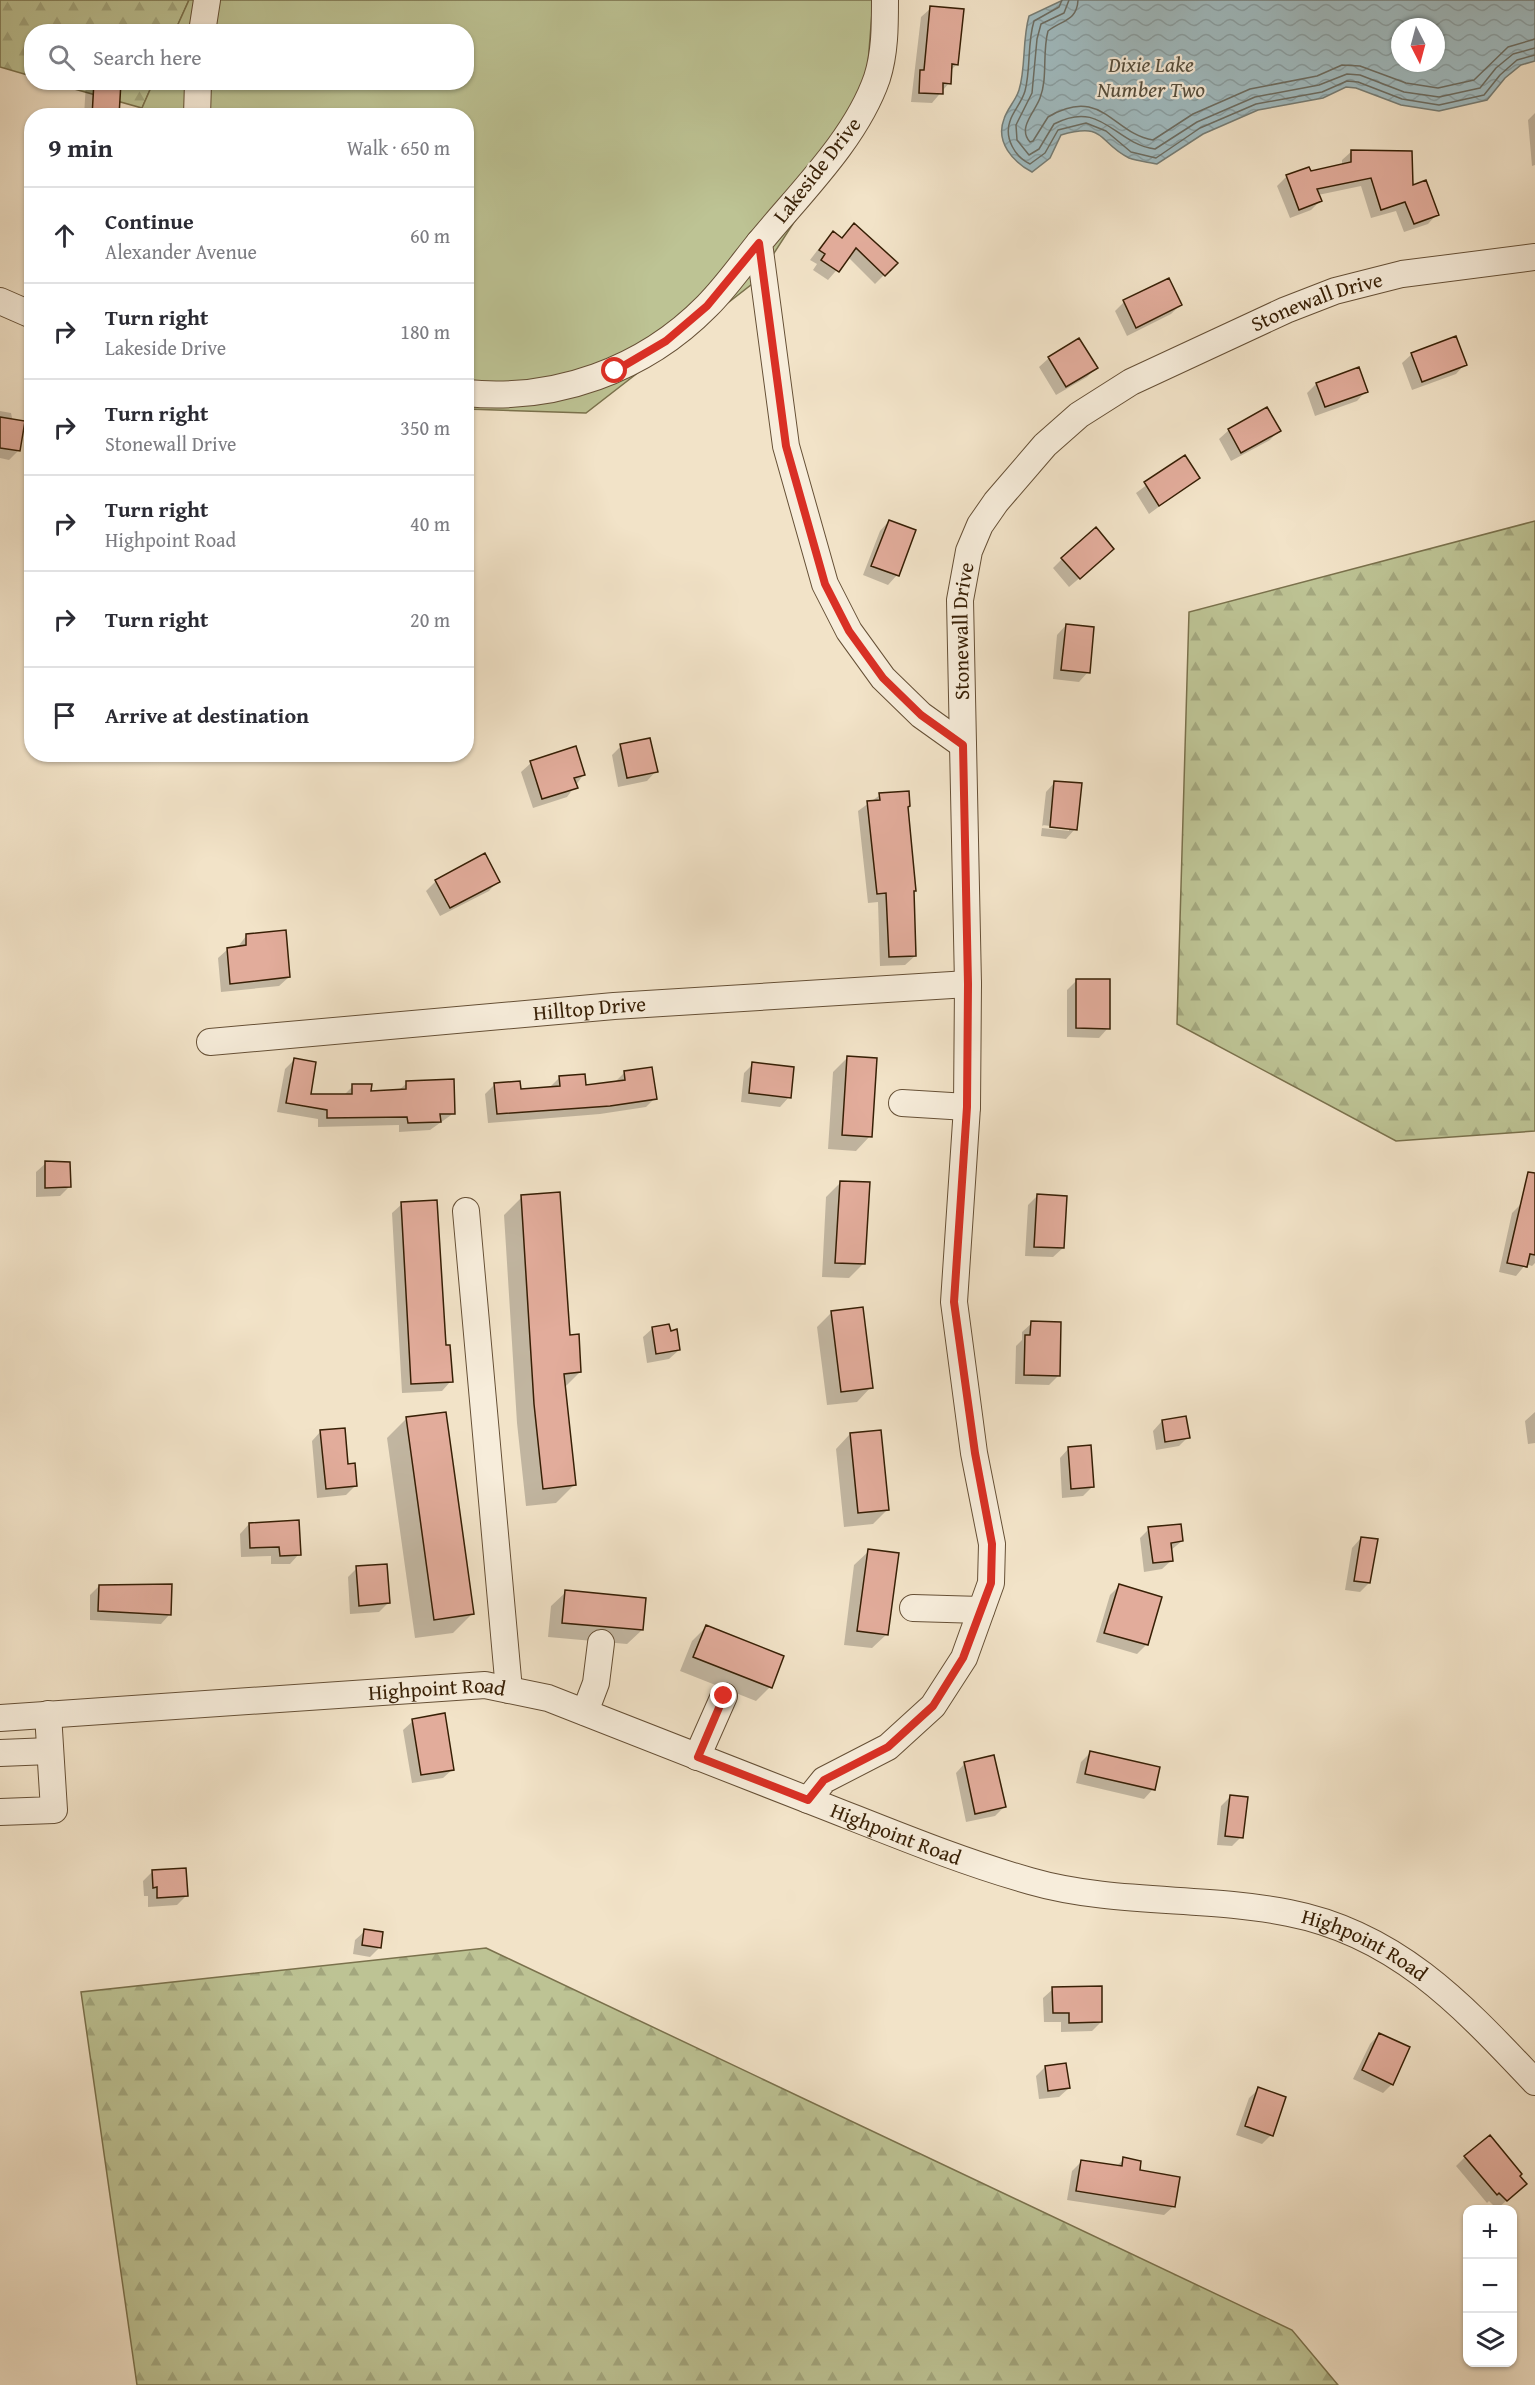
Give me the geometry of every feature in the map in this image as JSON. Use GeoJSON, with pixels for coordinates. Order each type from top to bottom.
{"type":"FeatureCollection","features":[{"type":"Feature","properties":{"kind":"street"},"geometry":{"type":"LineString","coordinates":[[203,24],[207,0]]}},
{"type":"Feature","properties":{"kind":"street","name":"Lakeside Drive"},"geometry":{"type":"LineString","coordinates":[[885,0],[885,31],[879,64],[866,106],[850,131],[759,243],[786,446],[825,584],[849,631],[883,678],[921,715],[963,745]]}},
{"type":"Feature","properties":{"kind":"street"},"geometry":{"type":"LineString","coordinates":[[197,108],[198,90]]}},
{"type":"Feature","properties":{"kind":"street"},"geometry":{"type":"LineString","coordinates":[[474,393],[520,395],[559,389],[615,371],[666,341],[707,306],[759,243]]}},
{"type":"Feature","properties":{"kind":"street","name":"Stonewall Drive"},"geometry":{"type":"LineString","coordinates":[[808,1800],[824,1780],[888,1747],[933,1706],[963,1658],[991,1583],[992,1544],[975,1453],[954,1302],[967,1107],[968,984],[960,600],[969,551],[980,525],[996,502],[1045,445],[1078,415],[1131,382],[1286,310],[1335,291],[1402,274],[1535,257]]}},
{"type":"Feature","properties":{"kind":"street"},"geometry":{"type":"LineString","coordinates":[[0,300],[24,311]]}},
{"type":"Feature","properties":{"kind":"street","name":"Hilltop Drive"},"geometry":{"type":"LineString","coordinates":[[210,1042],[614,1005],[968,984]]}},
{"type":"Feature","properties":{"kind":"street"},"geometry":{"type":"LineString","coordinates":[[902,1103],[967,1107]]}},
{"type":"Feature","properties":{"kind":"street"},"geometry":{"type":"LineString","coordinates":[[466,1211],[509,1690]]}},
{"type":"Feature","properties":{"kind":"street"},"geometry":{"type":"LineString","coordinates":[[913,1608],[981,1610]]}},
{"type":"Feature","properties":{"kind":"street"},"geometry":{"type":"LineString","coordinates":[[585,1712],[596,1683],[601,1643]]}},
{"type":"Feature","properties":{"kind":"street","name":"Highpoint Road"},"geometry":{"type":"LineString","coordinates":[[0,1718],[485,1685],[548,1698],[927,1847],[1032,1882],[1089,1892],[1289,1913],[1343,1928],[1393,1952],[1434,1981],[1481,2024],[1535,2082]]}},
{"type":"Feature","properties":{"kind":"street"},"geometry":{"type":"LineString","coordinates":[[698,1757],[724,1696]]}},
{"type":"Feature","properties":{"kind":"street"},"geometry":{"type":"LineString","coordinates":[[0,1812],[54,1810],[48,1714]]}},
{"type":"Feature","properties":{"kind":"street"},"geometry":{"type":"LineString","coordinates":[[0,1753],[50,1751]]}},
{"type":"Feature","properties":{"kind":"green space"},"geometry":{"type":"Polygon","coordinates":[[[0,0],[189,0],[178,24],[24,24],[24,74],[0,67],[0,0]]]}},
{"type":"Feature","properties":{"kind":"green space"},"geometry":{"type":"Polygon","coordinates":[[[189,0],[873,0],[864,114],[756,281],[586,413],[474,409],[474,108],[142,108],[150,90],[474,90],[474,24],[178,24],[189,0]]]}},
{"type":"Feature","properties":{"kind":"green space"},"geometry":{"type":"Polygon","coordinates":[[[78,90],[150,90],[142,108],[78,90]]]}},
{"type":"Feature","properties":{"kind":"green space"},"geometry":{"type":"Polygon","coordinates":[[[1535,521],[1535,1131],[1396,1141],[1177,1024],[1189,612],[1535,521]]]}},
{"type":"Feature","properties":{"kind":"green space"},"geometry":{"type":"Polygon","coordinates":[[[486,1948],[1292,2330],[1338,2385],[137,2385],[81,1992],[486,1948]]]}},
{"type":"Feature","properties":{"kind":"water","name":"Dixie Lake Number Two"},"geometry":{"type":"Polygon","coordinates":[[[1063,0],[1535,0],[1535,61],[1521,65],[1505,78],[1487,100],[1439,111],[1401,105],[1356,88],[1346,87],[1323,98],[1258,110],[1203,134],[1157,164],[1129,158],[1094,132],[1087,131],[1061,135],[1050,158],[1032,172],[1018,163],[1004,143],[1002,127],[1007,112],[1018,94],[1021,82],[1029,16],[1063,0]]]}},
{"type":"Feature","properties":{"kind":"building"},"geometry":{"type":"Polygon","coordinates":[[[930,6],[964,9],[958,65],[952,64],[951,84],[943,83],[943,94],[919,93],[920,70],[924,70],[930,6]]]}},
{"type":"Feature","properties":{"kind":"building"},"geometry":{"type":"Polygon","coordinates":[[[94,90],[121,90],[119,108],[92,108],[94,90]]]}},
{"type":"Feature","properties":{"kind":"building"},"geometry":{"type":"Polygon","coordinates":[[[1351,150],[1412,151],[1413,185],[1426,180],[1439,215],[1414,224],[1405,202],[1381,210],[1371,178],[1317,189],[1322,201],[1299,210],[1286,175],[1309,167],[1311,171],[1351,162],[1351,150]]]}},
{"type":"Feature","properties":{"kind":"building"},"geometry":{"type":"Polygon","coordinates":[[[854,223],[898,263],[885,276],[856,248],[839,272],[821,260],[825,254],[819,250],[833,231],[842,238],[854,223]]]}},
{"type":"Feature","properties":{"kind":"building"},"geometry":{"type":"Polygon","coordinates":[[[1169,278],[1182,305],[1136,328],[1123,300],[1169,278]]]}},
{"type":"Feature","properties":{"kind":"building"},"geometry":{"type":"Polygon","coordinates":[[[1456,336],[1467,365],[1422,382],[1411,353],[1456,336]]]}},
{"type":"Feature","properties":{"kind":"building"},"geometry":{"type":"Polygon","coordinates":[[[1079,338],[1098,368],[1066,387],[1048,357],[1079,338]]]}},
{"type":"Feature","properties":{"kind":"building"},"geometry":{"type":"Polygon","coordinates":[[[1359,367],[1368,392],[1325,407],[1316,383],[1359,367]]]}},
{"type":"Feature","properties":{"kind":"building"},"geometry":{"type":"Polygon","coordinates":[[[1267,407],[1281,431],[1241,453],[1228,429],[1267,407]]]}},
{"type":"Feature","properties":{"kind":"building"},"geometry":{"type":"Polygon","coordinates":[[[0,417],[24,421],[20,451],[0,448],[0,417]]]}},
{"type":"Feature","properties":{"kind":"building"},"geometry":{"type":"Polygon","coordinates":[[[1185,455],[1200,478],[1159,506],[1144,482],[1185,455]]]}},
{"type":"Feature","properties":{"kind":"building"},"geometry":{"type":"Polygon","coordinates":[[[889,520],[916,530],[899,576],[871,566],[889,520]]]}},
{"type":"Feature","properties":{"kind":"building"},"geometry":{"type":"Polygon","coordinates":[[[1096,527],[1114,549],[1080,579],[1061,558],[1096,527]]]}},
{"type":"Feature","properties":{"kind":"building"},"geometry":{"type":"Polygon","coordinates":[[[1066,624],[1094,627],[1090,673],[1061,670],[1066,624]]]}},
{"type":"Feature","properties":{"kind":"building"},"geometry":{"type":"Polygon","coordinates":[[[650,738],[658,772],[627,778],[620,744],[650,738]]]}},
{"type":"Feature","properties":{"kind":"building"},"geometry":{"type":"Polygon","coordinates":[[[576,746],[585,775],[574,778],[578,788],[542,799],[530,761],[576,746]]]}},
{"type":"Feature","properties":{"kind":"building"},"geometry":{"type":"Polygon","coordinates":[[[1054,781],[1082,783],[1077,830],[1050,827],[1054,781]]]}},
{"type":"Feature","properties":{"kind":"building"},"geometry":{"type":"Polygon","coordinates":[[[909,791],[910,806],[908,807],[916,891],[914,891],[916,956],[889,957],[886,893],[877,894],[867,801],[880,800],[879,793],[909,791]]]}},
{"type":"Feature","properties":{"kind":"building"},"geometry":{"type":"Polygon","coordinates":[[[485,853],[500,882],[450,908],[435,880],[485,853]]]}},
{"type":"Feature","properties":{"kind":"building"},"geometry":{"type":"Polygon","coordinates":[[[286,930],[290,977],[230,984],[227,948],[246,945],[246,934],[286,930]]]}},
{"type":"Feature","properties":{"kind":"building"},"geometry":{"type":"Polygon","coordinates":[[[1076,979],[1110,979],[1110,1029],[1076,1028],[1076,979]]]}},
{"type":"Feature","properties":{"kind":"building"},"geometry":{"type":"Polygon","coordinates":[[[847,1056],[877,1058],[872,1137],[842,1135],[847,1056]]]}},
{"type":"Feature","properties":{"kind":"building"},"geometry":{"type":"Polygon","coordinates":[[[294,1058],[316,1062],[311,1094],[352,1094],[352,1084],[372,1084],[371,1091],[406,1089],[406,1081],[454,1079],[455,1114],[440,1114],[441,1122],[408,1123],[407,1117],[327,1118],[327,1110],[286,1103],[294,1058]]]}},
{"type":"Feature","properties":{"kind":"building"},"geometry":{"type":"Polygon","coordinates":[[[752,1062],[794,1067],[791,1098],[749,1093],[752,1062]]]}},
{"type":"Feature","properties":{"kind":"building"},"geometry":{"type":"Polygon","coordinates":[[[652,1067],[657,1099],[610,1106],[497,1114],[494,1083],[520,1081],[521,1089],[560,1086],[559,1076],[585,1074],[586,1085],[625,1080],[624,1071],[652,1067]]]}},
{"type":"Feature","properties":{"kind":"building"},"geometry":{"type":"Polygon","coordinates":[[[45,1161],[70,1162],[71,1187],[45,1188],[45,1161]]]}},
{"type":"Feature","properties":{"kind":"building"},"geometry":{"type":"Polygon","coordinates":[[[1528,1172],[1535,1173],[1535,1255],[1530,1254],[1527,1267],[1507,1263],[1528,1172]]]}},
{"type":"Feature","properties":{"kind":"building"},"geometry":{"type":"Polygon","coordinates":[[[840,1181],[870,1182],[865,1264],[835,1263],[840,1181]]]}},
{"type":"Feature","properties":{"kind":"building"},"geometry":{"type":"Polygon","coordinates":[[[560,1192],[570,1335],[579,1334],[581,1372],[564,1374],[576,1485],[543,1489],[534,1404],[521,1195],[560,1192]]]}},
{"type":"Feature","properties":{"kind":"building"},"geometry":{"type":"Polygon","coordinates":[[[1037,1194],[1067,1196],[1064,1248],[1034,1247],[1037,1194]]]}},
{"type":"Feature","properties":{"kind":"building"},"geometry":{"type":"Polygon","coordinates":[[[437,1200],[446,1345],[450,1345],[453,1382],[411,1384],[401,1202],[437,1200]]]}},
{"type":"Feature","properties":{"kind":"building"},"geometry":{"type":"Polygon","coordinates":[[[863,1307],[873,1388],[841,1392],[831,1311],[863,1307]]]}},
{"type":"Feature","properties":{"kind":"building"},"geometry":{"type":"Polygon","coordinates":[[[1031,1321],[1061,1322],[1060,1376],[1024,1375],[1025,1335],[1030,1335],[1031,1321]]]}},
{"type":"Feature","properties":{"kind":"building"},"geometry":{"type":"Polygon","coordinates":[[[669,1324],[671,1331],[677,1329],[680,1350],[656,1354],[652,1327],[669,1324]]]}},
{"type":"Feature","properties":{"kind":"building"},"geometry":{"type":"Polygon","coordinates":[[[446,1412],[474,1614],[434,1620],[406,1417],[446,1412]]]}},
{"type":"Feature","properties":{"kind":"building"},"geometry":{"type":"Polygon","coordinates":[[[1186,1416],[1190,1438],[1165,1442],[1162,1420],[1186,1416]]]}},
{"type":"Feature","properties":{"kind":"building"},"geometry":{"type":"Polygon","coordinates":[[[345,1428],[348,1464],[355,1463],[357,1486],[326,1489],[320,1430],[345,1428]]]}},
{"type":"Feature","properties":{"kind":"building"},"geometry":{"type":"Polygon","coordinates":[[[881,1430],[889,1510],[858,1513],[850,1433],[881,1430]]]}},
{"type":"Feature","properties":{"kind":"building"},"geometry":{"type":"Polygon","coordinates":[[[1091,1445],[1094,1487],[1071,1489],[1068,1447],[1091,1445]]]}},
{"type":"Feature","properties":{"kind":"building"},"geometry":{"type":"Polygon","coordinates":[[[299,1520],[301,1555],[280,1556],[279,1547],[250,1548],[249,1523],[299,1520]]]}},
{"type":"Feature","properties":{"kind":"building"},"geometry":{"type":"Polygon","coordinates":[[[1181,1524],[1183,1541],[1171,1543],[1173,1561],[1153,1563],[1148,1527],[1181,1524]]]}},
{"type":"Feature","properties":{"kind":"building"},"geometry":{"type":"Polygon","coordinates":[[[1361,1537],[1378,1539],[1370,1583],[1354,1581],[1361,1537]]]}},
{"type":"Feature","properties":{"kind":"building"},"geometry":{"type":"Polygon","coordinates":[[[868,1549],[899,1553],[888,1635],[857,1631],[868,1549]]]}},
{"type":"Feature","properties":{"kind":"building"},"geometry":{"type":"Polygon","coordinates":[[[387,1564],[390,1603],[359,1606],[356,1566],[387,1564]]]}},
{"type":"Feature","properties":{"kind":"building"},"geometry":{"type":"Polygon","coordinates":[[[172,1584],[171,1615],[98,1611],[99,1585],[172,1584]]]}},
{"type":"Feature","properties":{"kind":"building"},"geometry":{"type":"Polygon","coordinates":[[[1119,1584],[1162,1597],[1148,1645],[1104,1633],[1119,1584]]]}},
{"type":"Feature","properties":{"kind":"building"},"geometry":{"type":"Polygon","coordinates":[[[565,1590],[646,1598],[643,1630],[562,1623],[565,1590]]]}},
{"type":"Feature","properties":{"kind":"building"},"geometry":{"type":"Polygon","coordinates":[[[706,1625],[784,1656],[772,1688],[693,1657],[706,1625]]]}},
{"type":"Feature","properties":{"kind":"building"},"geometry":{"type":"Polygon","coordinates":[[[445,1713],[454,1770],[421,1775],[412,1719],[445,1713]]]}},
{"type":"Feature","properties":{"kind":"building"},"geometry":{"type":"Polygon","coordinates":[[[1090,1751],[1160,1767],[1155,1790],[1085,1774],[1090,1751]]]}},
{"type":"Feature","properties":{"kind":"building"},"geometry":{"type":"Polygon","coordinates":[[[994,1755],[1006,1807],[975,1814],[964,1762],[994,1755]]]}},
{"type":"Feature","properties":{"kind":"building"},"geometry":{"type":"Polygon","coordinates":[[[1230,1795],[1248,1797],[1243,1838],[1225,1836],[1230,1795]]]}},
{"type":"Feature","properties":{"kind":"building"},"geometry":{"type":"Polygon","coordinates":[[[186,1868],[188,1896],[157,1898],[157,1887],[153,1888],[152,1870],[186,1868]]]}},
{"type":"Feature","properties":{"kind":"building"},"geometry":{"type":"Polygon","coordinates":[[[364,1929],[383,1932],[381,1948],[362,1945],[364,1929]]]}},
{"type":"Feature","properties":{"kind":"building"},"geometry":{"type":"Polygon","coordinates":[[[1102,1986],[1102,2022],[1069,2023],[1069,2013],[1053,2013],[1052,1987],[1102,1986]]]}},
{"type":"Feature","properties":{"kind":"building"},"geometry":{"type":"Polygon","coordinates":[[[1379,2033],[1410,2047],[1393,2085],[1362,2070],[1379,2033]]]}},
{"type":"Feature","properties":{"kind":"building"},"geometry":{"type":"Polygon","coordinates":[[[1066,2063],[1070,2088],[1048,2091],[1045,2066],[1066,2063]]]}},
{"type":"Feature","properties":{"kind":"building"},"geometry":{"type":"Polygon","coordinates":[[[1258,2087],[1286,2097],[1273,2136],[1245,2126],[1258,2087]]]}},
{"type":"Feature","properties":{"kind":"building"},"geometry":{"type":"Polygon","coordinates":[[[1490,2135],[1522,2174],[1520,2176],[1527,2184],[1507,2201],[1499,2193],[1497,2195],[1464,2156],[1490,2135]]]}},
{"type":"Feature","properties":{"kind":"building"},"geometry":{"type":"Polygon","coordinates":[[[1123,2157],[1141,2161],[1140,2170],[1180,2177],[1175,2207],[1076,2191],[1081,2160],[1122,2166],[1123,2157]]]}},
{"type":"Feature","properties":{"kind":"route"},"geometry":{"type":"LineString","coordinates":[[615,371],[666,341],[707,306],[759,243],[786,446],[825,584],[849,631],[883,678],[921,715],[963,745],[968,984],[967,1107],[954,1302],[975,1453],[992,1544],[991,1583],[963,1658],[933,1706],[888,1747],[824,1780],[808,1800],[698,1757],[724,1696]]}}]}
